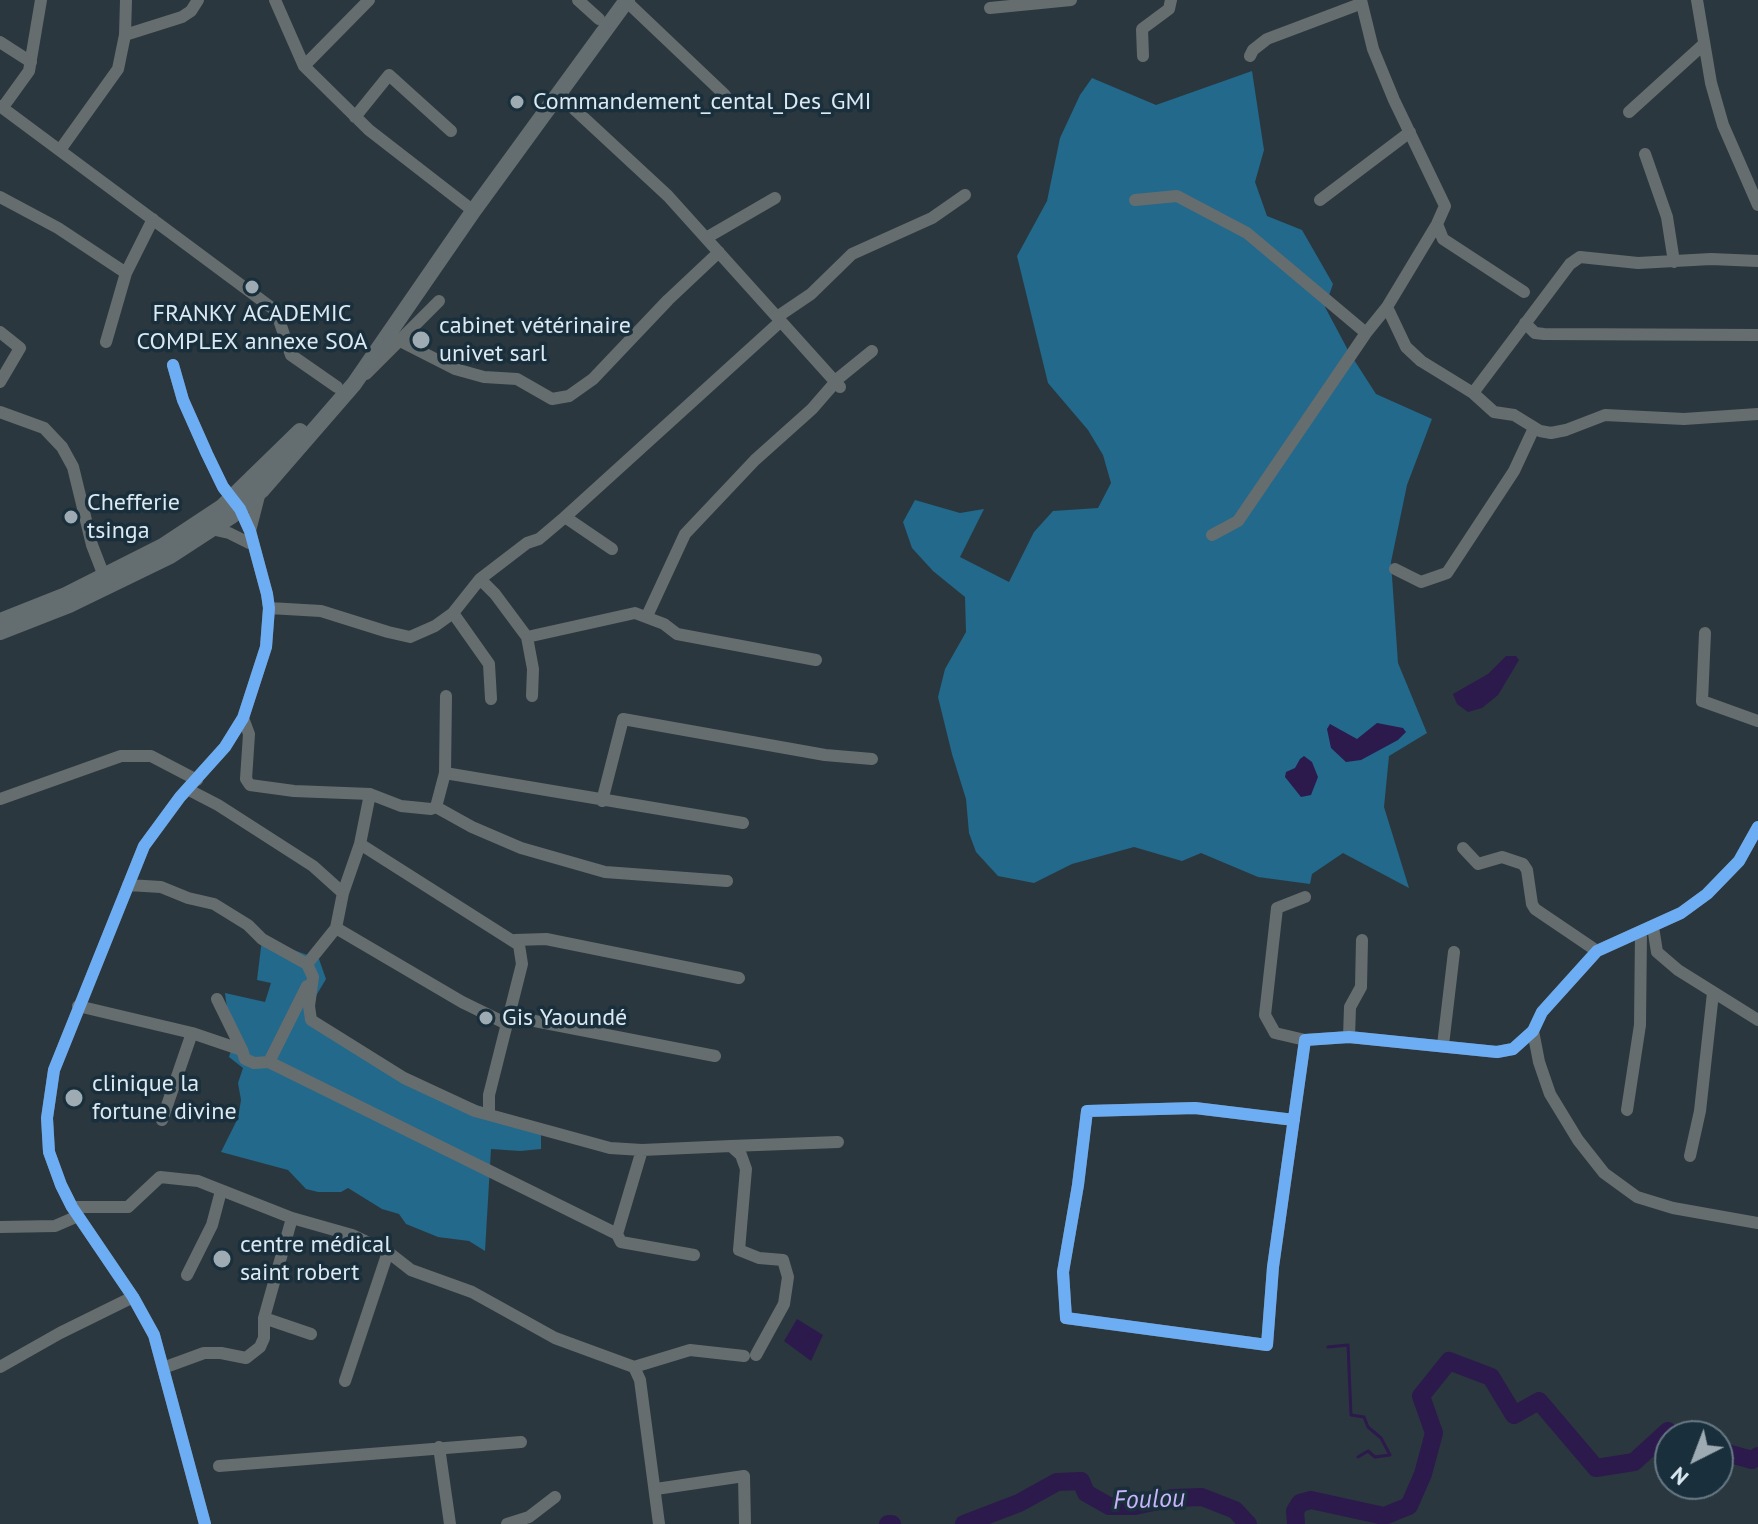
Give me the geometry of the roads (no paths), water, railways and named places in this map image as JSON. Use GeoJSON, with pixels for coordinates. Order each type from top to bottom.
{"type":"FeatureCollection","features":[{"type":"Feature","properties":{"kind":"main road"},"geometry":{"type":"LineString","coordinates":[[0,632],[110,587],[170,556],[211,529],[231,502],[346,385],[467,206],[614,0]]}},
{"type":"Feature","properties":{"kind":"main road"},"geometry":{"type":"LineString","coordinates":[[0,621],[66,595],[163,546],[231,502],[260,492],[346,385],[626,0]]}},
{"type":"Feature","properties":{"kind":"street"},"geometry":{"type":"LineString","coordinates":[[41,0],[29,71],[2,106],[276,311],[291,355],[346,385],[378,364],[439,301]]}},
{"type":"Feature","properties":{"kind":"street"},"geometry":{"type":"LineString","coordinates":[[60,150],[118,69],[125,35],[126,0]]}},
{"type":"Feature","properties":{"kind":"street"},"geometry":{"type":"LineString","coordinates":[[125,35],[182,17],[191,11],[198,0]]}},
{"type":"Feature","properties":{"kind":"street"},"geometry":{"type":"LineString","coordinates":[[275,0],[304,66],[355,117],[409,164],[467,206]]}},
{"type":"Feature","properties":{"kind":"street"},"geometry":{"type":"LineString","coordinates":[[304,66],[369,0]]}},
{"type":"Feature","properties":{"kind":"street"},"geometry":{"type":"LineString","coordinates":[[578,0],[599,19]]}},
{"type":"Feature","properties":{"kind":"street"},"geometry":{"type":"LineString","coordinates":[[626,0],[725,95]]}},
{"type":"Feature","properties":{"kind":"street"},"geometry":{"type":"LineString","coordinates":[[990,8],[1071,0]]}},
{"type":"Feature","properties":{"kind":"street"},"geometry":{"type":"LineString","coordinates":[[1143,56],[1142,29],[1169,9],[1171,0]]}},
{"type":"Feature","properties":{"kind":"street"},"geometry":{"type":"LineString","coordinates":[[1697,0],[1711,83],[1723,125],[1758,205]]}},
{"type":"Feature","properties":{"kind":"street"},"geometry":{"type":"LineString","coordinates":[[1212,535],[1238,521],[1387,307],[1445,206],[1373,49],[1361,2],[1267,39],[1250,56]]}},
{"type":"Feature","properties":{"kind":"street"},"geometry":{"type":"LineString","coordinates":[[0,42],[31,62]]}},
{"type":"Feature","properties":{"kind":"street"},"geometry":{"type":"LineString","coordinates":[[1629,112],[1704,44]]}},
{"type":"Feature","properties":{"kind":"street"},"geometry":{"type":"LineString","coordinates":[[355,117],[389,75],[451,131]]}},
{"type":"Feature","properties":{"kind":"street"},"geometry":{"type":"LineString","coordinates":[[558,94],[630,159],[706,238],[836,385]]}},
{"type":"Feature","properties":{"kind":"street"},"geometry":{"type":"LineString","coordinates":[[1320,200],[1410,132]]}},
{"type":"Feature","properties":{"kind":"street"},"geometry":{"type":"LineString","coordinates":[[1645,154],[1667,217],[1674,262]]}},
{"type":"Feature","properties":{"kind":"street"},"geometry":{"type":"LineString","coordinates":[[269,608],[321,611],[410,637],[435,626],[453,613],[480,579],[527,543],[539,539],[565,517],[852,254],[932,218],[965,195]]}},
{"type":"Feature","properties":{"kind":"street"},"geometry":{"type":"LineString","coordinates":[[1135,200],[1177,196],[1247,233],[1366,333]]}},
{"type":"Feature","properties":{"kind":"street"},"geometry":{"type":"LineString","coordinates":[[0,197],[58,228],[126,273]]}},
{"type":"Feature","properties":{"kind":"street"},"geometry":{"type":"LineString","coordinates":[[706,238],[775,198]]}},
{"type":"Feature","properties":{"kind":"street"},"geometry":{"type":"LineString","coordinates":[[106,342],[126,273],[153,219]]}},
{"type":"Feature","properties":{"kind":"street"},"geometry":{"type":"LineString","coordinates":[[1437,224],[1443,239],[1524,292]]}},
{"type":"Feature","properties":{"kind":"street"},"geometry":{"type":"LineString","coordinates":[[400,341],[455,369],[484,377],[517,379],[552,399],[569,396],[593,379],[719,252]]}},
{"type":"Feature","properties":{"kind":"street"},"geometry":{"type":"LineString","coordinates":[[1473,393],[1570,264],[1580,257],[1638,263],[1711,259],[1758,261]]}},
{"type":"Feature","properties":{"kind":"street"},"geometry":{"type":"LineString","coordinates":[[1387,307],[1406,347],[1421,361],[1473,393],[1494,412],[1514,415],[1534,428],[1551,433],[1605,415],[1684,419],[1758,414]]}},
{"type":"Feature","properties":{"kind":"street"},"geometry":{"type":"LineString","coordinates":[[1525,323],[1535,333],[1544,334],[1758,335]]}},
{"type":"Feature","properties":{"kind":"street"},"geometry":{"type":"LineString","coordinates":[[0,332],[20,348],[0,382]]}},
{"type":"Feature","properties":{"kind":"street"},"geometry":{"type":"LineString","coordinates":[[647,616],[685,534],[755,460],[872,351]]}},
{"type":"Feature","properties":{"kind":"street"},"geometry":{"type":"LineString","coordinates":[[173,365],[183,400],[251,541],[269,608],[266,647],[243,718],[225,747],[180,797],[144,846],[54,1070],[47,1118],[49,1152],[75,1212],[133,1297],[154,1335],[205,1524]]}},
{"type":"Feature","properties":{"kind":"street"},"geometry":{"type":"LineString","coordinates":[[0,412],[44,428],[62,447],[73,467],[92,545],[104,576]]}},
{"type":"Feature","properties":{"kind":"street"},"geometry":{"type":"LineString","coordinates":[[1395,569],[1421,582],[1447,573],[1514,471],[1534,428]]}},
{"type":"Feature","properties":{"kind":"street"},"geometry":{"type":"LineString","coordinates":[[251,541],[260,492]]}},
{"type":"Feature","properties":{"kind":"street"},"geometry":{"type":"LineString","coordinates":[[565,517],[612,549]]}},
{"type":"Feature","properties":{"kind":"street"},"geometry":{"type":"LineString","coordinates":[[211,529],[251,541]]}},
{"type":"Feature","properties":{"kind":"street"},"geometry":{"type":"LineString","coordinates":[[480,579],[527,637],[533,669],[532,696]]}},
{"type":"Feature","properties":{"kind":"street"},"geometry":{"type":"LineString","coordinates":[[453,613],[489,664],[491,699]]}},
{"type":"Feature","properties":{"kind":"street"},"geometry":{"type":"LineString","coordinates":[[527,637],[627,613],[647,616],[677,634],[816,660]]}},
{"type":"Feature","properties":{"kind":"street"},"geometry":{"type":"LineString","coordinates":[[1705,633],[1702,701],[1758,721]]}},
{"type":"Feature","properties":{"kind":"street"},"geometry":{"type":"LineString","coordinates":[[436,807],[445,773],[446,696]]}},
{"type":"Feature","properties":{"kind":"street"},"geometry":{"type":"LineString","coordinates":[[243,718],[249,734],[246,779],[250,785],[294,791],[370,794],[401,806],[436,807],[521,848],[605,872],[727,881]]}},
{"type":"Feature","properties":{"kind":"street"},"geometry":{"type":"LineString","coordinates":[[602,801],[623,719],[825,755],[872,759]]}},
{"type":"Feature","properties":{"kind":"street"},"geometry":{"type":"LineString","coordinates":[[0,799],[121,756],[151,756],[218,805],[313,866],[343,893]]}},
{"type":"Feature","properties":{"kind":"street"},"geometry":{"type":"LineString","coordinates":[[445,773],[743,823]]}},
{"type":"Feature","properties":{"kind":"street"},"geometry":{"type":"LineString","coordinates":[[269,1062],[302,999],[309,981],[309,966],[336,928],[343,893],[360,844],[370,794]]}},
{"type":"Feature","properties":{"kind":"street"},"geometry":{"type":"LineString","coordinates":[[1305,897],[1277,908],[1265,1015],[1275,1033],[1305,1040],[1349,1037],[1506,1052],[1533,1031],[1542,1012],[1597,951],[1681,913],[1722,881],[1739,861],[1758,827]]}},
{"type":"Feature","properties":{"kind":"street"},"geometry":{"type":"LineString","coordinates":[[360,844],[519,945],[522,964],[489,1095],[489,1113]]}},
{"type":"Feature","properties":{"kind":"street"},"geometry":{"type":"LineString","coordinates":[[1463,848],[1478,864],[1502,857],[1523,864],[1535,909],[1597,951]]}},
{"type":"Feature","properties":{"kind":"street"},"geometry":{"type":"LineString","coordinates":[[128,885],[161,887],[214,904],[248,925],[262,939],[309,966],[313,977],[309,1006],[311,1020],[404,1078],[475,1111],[610,1148],[642,1150],[838,1142]]}},
{"type":"Feature","properties":{"kind":"street"},"geometry":{"type":"LineString","coordinates":[[336,928],[438,988],[508,1020],[715,1056]]}},
{"type":"Feature","properties":{"kind":"street"},"geometry":{"type":"LineString","coordinates":[[1647,929],[1657,952],[1678,970],[1758,1020]]}},
{"type":"Feature","properties":{"kind":"street"},"geometry":{"type":"LineString","coordinates":[[1627,1110],[1640,1025],[1647,929]]}},
{"type":"Feature","properties":{"kind":"street"},"geometry":{"type":"LineString","coordinates":[[515,940],[546,939],[739,978]]}},
{"type":"Feature","properties":{"kind":"street"},"geometry":{"type":"LineString","coordinates":[[1349,1037],[1350,1007],[1361,987],[1362,940]]}},
{"type":"Feature","properties":{"kind":"street"},"geometry":{"type":"LineString","coordinates":[[1443,1045],[1454,952]]}},
{"type":"Feature","properties":{"kind":"street"},"geometry":{"type":"LineString","coordinates":[[1690,1156],[1700,1111],[1713,993]]}},
{"type":"Feature","properties":{"kind":"street"},"geometry":{"type":"LineString","coordinates":[[217,999],[245,1059],[254,1063],[269,1062],[617,1234],[621,1242],[694,1255]]}},
{"type":"Feature","properties":{"kind":"street"},"geometry":{"type":"LineString","coordinates":[[78,1006],[192,1033],[242,1050]]}},
{"type":"Feature","properties":{"kind":"street"},"geometry":{"type":"LineString","coordinates":[[1533,1031],[1550,1094],[1578,1140],[1604,1173],[1637,1197],[1661,1205],[1758,1223]]}},
{"type":"Feature","properties":{"kind":"street"},"geometry":{"type":"LineString","coordinates":[[162,1120],[192,1033]]}},
{"type":"Feature","properties":{"kind":"street"},"geometry":{"type":"LineString","coordinates":[[1294,1120],[1195,1108],[1087,1111],[1063,1272],[1066,1318],[1267,1345],[1273,1267],[1294,1120],[1305,1040]]}},
{"type":"Feature","properties":{"kind":"street"},"geometry":{"type":"LineString","coordinates":[[0,1227],[55,1226],[75,1212],[128,1207],[160,1177],[198,1181],[292,1218],[352,1235],[388,1252],[411,1270],[472,1292],[555,1338],[634,1367],[690,1350],[750,1356],[784,1304],[788,1277],[783,1260],[759,1258],[739,1250],[746,1169],[741,1155],[731,1146]]}},
{"type":"Feature","properties":{"kind":"street"},"geometry":{"type":"LineString","coordinates":[[617,1234],[642,1150]]}},
{"type":"Feature","properties":{"kind":"street"},"geometry":{"type":"LineString","coordinates":[[187,1275],[212,1225],[221,1191]]}},
{"type":"Feature","properties":{"kind":"street"},"geometry":{"type":"LineString","coordinates":[[163,1368],[204,1353],[246,1358],[260,1347],[264,1338],[264,1318],[292,1218]]}},
{"type":"Feature","properties":{"kind":"street"},"geometry":{"type":"LineString","coordinates":[[345,1381],[388,1252]]}},
{"type":"Feature","properties":{"kind":"street"},"geometry":{"type":"LineString","coordinates":[[0,1367],[133,1297]]}},
{"type":"Feature","properties":{"kind":"street"},"geometry":{"type":"LineString","coordinates":[[264,1318],[311,1334]]}},
{"type":"Feature","properties":{"kind":"street"},"geometry":{"type":"LineString","coordinates":[[634,1367],[640,1380],[659,1524]]}},
{"type":"Feature","properties":{"kind":"street"},"geometry":{"type":"LineString","coordinates":[[219,1466],[521,1442]]}},
{"type":"Feature","properties":{"kind":"street"},"geometry":{"type":"LineString","coordinates":[[439,1447],[450,1524]]}},
{"type":"Feature","properties":{"kind":"street"},"geometry":{"type":"LineString","coordinates":[[656,1489],[744,1476],[745,1524]]}},
{"type":"Feature","properties":{"kind":"street"},"geometry":{"type":"LineString","coordinates":[[507,1524],[529,1517],[555,1497]]}},
{"type":"Feature","properties":{"kind":"waterway"},"geometry":{"type":"LineString","coordinates":[[1328,1347],[1348,1345],[1351,1415],[1364,1417],[1390,1455],[1375,1457],[1368,1451],[1358,1457]]}},
{"type":"Feature","properties":{"kind":"waterway","name":"Foulou"},"geometry":{"type":"LineString","coordinates":[[1296,1524],[1295,1511],[1300,1503],[1311,1500],[1384,1516],[1409,1506],[1423,1474],[1434,1433],[1421,1396],[1449,1361],[1491,1377],[1514,1415],[1539,1401],[1596,1468],[1634,1462],[1654,1444]]}},
{"type":"Feature","properties":{"kind":"waterway","name":"Foulou"},"geometry":{"type":"LineString","coordinates":[[1734,1455],[1752,1460],[1758,1456]]}},
{"type":"Feature","properties":{"kind":"waterway","name":"Foulou"},"geometry":{"type":"LineString","coordinates":[[964,1524],[1019,1503],[1057,1482],[1081,1481],[1086,1493],[1109,1506],[1135,1506],[1172,1498],[1202,1497],[1235,1510],[1248,1524]]}},
{"type":"Feature","properties":{"kind":"place","name":"Commandement_cental_Des_GMI"},"geometry":{"type":"Point","coordinates":[517,102]}},
{"type":"Feature","properties":{"kind":"place","name":"FRANKY ACADEMIC COMPLEX annexe SOA"},"geometry":{"type":"Point","coordinates":[252,287]}},
{"type":"Feature","properties":{"kind":"place","name":"cabinet vétérinaire univet sarl"},"geometry":{"type":"Point","coordinates":[421,340]}},
{"type":"Feature","properties":{"kind":"place","name":"Chefferie tsinga"},"geometry":{"type":"Point","coordinates":[71,517]}},
{"type":"Feature","properties":{"kind":"place","name":"Gis Yaoundé"},"geometry":{"type":"Point","coordinates":[486,1018]}},
{"type":"Feature","properties":{"kind":"place","name":"clinique la fortune divine"},"geometry":{"type":"Point","coordinates":[74,1098]}},
{"type":"Feature","properties":{"kind":"place","name":"centre médical saint robert"},"geometry":{"type":"Point","coordinates":[222,1259]}}]}
